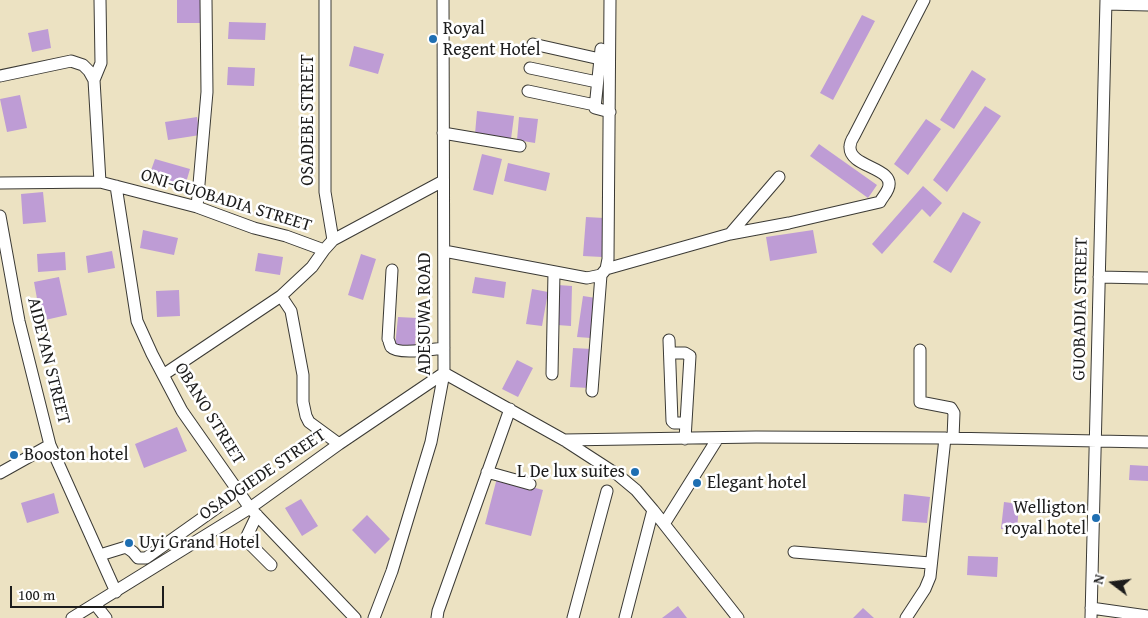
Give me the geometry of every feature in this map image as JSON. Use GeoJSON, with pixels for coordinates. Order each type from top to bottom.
{"type":"FeatureCollection","features":[{"type":"Feature","properties":{"kind":"street"},"geometry":{"type":"LineString","coordinates":[[94,80],[101,63],[100,0]]}},
{"type":"Feature","properties":{"kind":"street"},"geometry":{"type":"LineString","coordinates":[[196,207],[207,92],[206,0]]}},
{"type":"Feature","properties":{"kind":"street","name":"OSADEBE STREET"},"geometry":{"type":"LineString","coordinates":[[325,0],[326,192],[333,240]]}},
{"type":"Feature","properties":{"kind":"street","name":"ADESUWA ROAD"},"geometry":{"type":"LineString","coordinates":[[374,618],[392,571],[431,442],[444,373],[443,0]]}},
{"type":"Feature","properties":{"kind":"street"},"geometry":{"type":"LineString","coordinates":[[592,391],[603,272],[608,259],[610,208],[610,0]]}},
{"type":"Feature","properties":{"kind":"street"},"geometry":{"type":"LineString","coordinates":[[444,251],[587,278],[730,234],[789,223],[880,202],[889,188],[889,180],[886,175],[862,163],[851,154],[850,148],[854,136],[924,0]]}},
{"type":"Feature","properties":{"kind":"street"},"geometry":{"type":"LineString","coordinates":[[1106,2],[1148,6]]}},
{"type":"Feature","properties":{"kind":"street","name":"GUOBADIA STREET"},"geometry":{"type":"LineString","coordinates":[[1091,613],[1106,2]]}},
{"type":"Feature","properties":{"kind":"street"},"geometry":{"type":"LineString","coordinates":[[533,44],[600,54],[595,105]]}},
{"type":"Feature","properties":{"kind":"street"},"geometry":{"type":"LineString","coordinates":[[0,76],[71,61],[89,71],[94,80],[100,182]]}},
{"type":"Feature","properties":{"kind":"street"},"geometry":{"type":"LineString","coordinates":[[530,68],[597,82]]}},
{"type":"Feature","properties":{"kind":"street"},"geometry":{"type":"LineString","coordinates":[[528,91],[595,105],[598,109],[610,112]]}},
{"type":"Feature","properties":{"kind":"street"},"geometry":{"type":"LineString","coordinates":[[443,133],[520,146]]}},
{"type":"Feature","properties":{"kind":"street"},"geometry":{"type":"LineString","coordinates":[[730,234],[779,177]]}},
{"type":"Feature","properties":{"kind":"street","name":"ONI-GUOBADIA STREET"},"geometry":{"type":"LineString","coordinates":[[0,183],[100,182],[196,207],[324,250],[333,240],[443,181]]}},
{"type":"Feature","properties":{"kind":"street","name":"OBANO STREET"},"geometry":{"type":"LineString","coordinates":[[116,186],[137,321],[182,410],[253,511],[355,618]]}},
{"type":"Feature","properties":{"kind":"street","name":"AIDEYAN STREET"},"geometry":{"type":"LineString","coordinates":[[0,216],[19,321],[50,445],[116,592]]}},
{"type":"Feature","properties":{"kind":"street"},"geometry":{"type":"LineString","coordinates":[[163,375],[281,296],[312,268],[324,250]]}},
{"type":"Feature","properties":{"kind":"street"},"geometry":{"type":"LineString","coordinates":[[392,270],[388,339],[391,346],[396,350],[403,351],[444,348]]}},
{"type":"Feature","properties":{"kind":"street"},"geometry":{"type":"LineString","coordinates":[[552,374],[554,272]]}},
{"type":"Feature","properties":{"kind":"street"},"geometry":{"type":"LineString","coordinates":[[1099,277],[1148,278]]}},
{"type":"Feature","properties":{"kind":"street"},"geometry":{"type":"LineString","coordinates":[[281,296],[291,311],[303,375],[303,402],[306,416],[309,422],[339,444]]}},
{"type":"Feature","properties":{"kind":"street"},"geometry":{"type":"LineString","coordinates":[[669,340],[672,422],[686,423]]}},
{"type":"Feature","properties":{"kind":"street"},"geometry":{"type":"LineString","coordinates":[[906,618],[925,589],[930,577],[930,564],[954,413],[951,408],[920,402],[920,350]]}},
{"type":"Feature","properties":{"kind":"street"},"geometry":{"type":"LineString","coordinates":[[670,353],[685,353],[690,356],[685,439]]}},
{"type":"Feature","properties":{"kind":"street"},"geometry":{"type":"LineString","coordinates":[[444,373],[564,440],[618,475],[636,490],[653,510],[738,618]]}},
{"type":"Feature","properties":{"kind":"street","name":"OSADGIEDE STREET"},"geometry":{"type":"LineString","coordinates":[[72,618],[253,511],[339,444],[444,373]]}},
{"type":"Feature","properties":{"kind":"street"},"geometry":{"type":"LineString","coordinates":[[438,618],[438,611],[510,409]]}},
{"type":"Feature","properties":{"kind":"street"},"geometry":{"type":"LineString","coordinates":[[664,524],[718,438]]}},
{"type":"Feature","properties":{"kind":"street"},"geometry":{"type":"LineString","coordinates":[[564,440],[949,438],[1148,442]]}},
{"type":"Feature","properties":{"kind":"street"},"geometry":{"type":"LineString","coordinates":[[0,473],[50,445]]}},
{"type":"Feature","properties":{"kind":"street"},"geometry":{"type":"LineString","coordinates":[[487,472],[530,484]]}},
{"type":"Feature","properties":{"kind":"street"},"geometry":{"type":"LineString","coordinates":[[573,618],[606,491]]}},
{"type":"Feature","properties":{"kind":"street"},"geometry":{"type":"LineString","coordinates":[[100,555],[126,547],[138,558],[146,558],[218,507]]}},
{"type":"Feature","properties":{"kind":"street"},"geometry":{"type":"LineString","coordinates":[[625,618],[653,510]]}},
{"type":"Feature","properties":{"kind":"street"},"geometry":{"type":"LineString","coordinates":[[253,511],[246,538],[247,541],[271,565]]}},
{"type":"Feature","properties":{"kind":"street"},"geometry":{"type":"LineString","coordinates":[[794,552],[930,564]]}},
{"type":"Feature","properties":{"kind":"street"},"geometry":{"type":"LineString","coordinates":[[95,604],[106,618]]}},
{"type":"Feature","properties":{"kind":"street"},"geometry":{"type":"LineString","coordinates":[[1091,613],[1148,616]]}},
{"type":"Feature","properties":{"kind":"building"},"geometry":{"type":"Polygon","coordinates":[[[177,0],[200,0],[200,23],[177,23],[177,0]]]}},
{"type":"Feature","properties":{"kind":"building"},"geometry":{"type":"Polygon","coordinates":[[[862,15],[875,21],[833,100],[820,93],[862,15]]]}},
{"type":"Feature","properties":{"kind":"building"},"geometry":{"type":"Polygon","coordinates":[[[229,22],[266,23],[265,40],[228,39],[229,22]]]}},
{"type":"Feature","properties":{"kind":"building"},"geometry":{"type":"Polygon","coordinates":[[[48,29],[51,48],[32,52],[28,33],[48,29]]]}},
{"type":"Feature","properties":{"kind":"building"},"geometry":{"type":"Polygon","coordinates":[[[354,46],[384,54],[378,74],[349,66],[354,46]]]}},
{"type":"Feature","properties":{"kind":"building"},"geometry":{"type":"Polygon","coordinates":[[[228,67],[255,68],[254,86],[227,85],[228,67]]]}},
{"type":"Feature","properties":{"kind":"building"},"geometry":{"type":"Polygon","coordinates":[[[972,70],[986,79],[954,129],[940,120],[972,70]]]}},
{"type":"Feature","properties":{"kind":"building"},"geometry":{"type":"Polygon","coordinates":[[[20,95],[27,128],[7,132],[0,99],[20,95]]]}},
{"type":"Feature","properties":{"kind":"building"},"geometry":{"type":"Polygon","coordinates":[[[985,106],[1001,116],[947,192],[933,180],[985,106]]]}},
{"type":"Feature","properties":{"kind":"building"},"geometry":{"type":"Polygon","coordinates":[[[477,111],[514,116],[511,139],[475,134],[477,111]]]}},
{"type":"Feature","properties":{"kind":"building"},"geometry":{"type":"Polygon","coordinates":[[[197,117],[200,135],[168,140],[165,122],[197,117]]]}},
{"type":"Feature","properties":{"kind":"building"},"geometry":{"type":"Polygon","coordinates":[[[519,117],[538,119],[535,143],[517,140],[519,117]]]}},
{"type":"Feature","properties":{"kind":"building"},"geometry":{"type":"Polygon","coordinates":[[[926,119],[941,129],[908,175],[894,164],[926,119]]]}},
{"type":"Feature","properties":{"kind":"building"},"geometry":{"type":"Polygon","coordinates":[[[819,144],[877,185],[868,198],[810,156],[819,144]]]}},
{"type":"Feature","properties":{"kind":"building"},"geometry":{"type":"Polygon","coordinates":[[[482,154],[502,159],[493,195],[473,190],[482,154]]]}},
{"type":"Feature","properties":{"kind":"building"},"geometry":{"type":"Polygon","coordinates":[[[155,159],[190,169],[185,186],[149,176],[155,159]]]}},
{"type":"Feature","properties":{"kind":"building"},"geometry":{"type":"Polygon","coordinates":[[[508,163],[550,173],[546,191],[504,181],[508,163]]]}},
{"type":"Feature","properties":{"kind":"building"},"geometry":{"type":"Polygon","coordinates":[[[923,186],[942,203],[930,217],[922,209],[882,254],[872,244],[923,186]]]}},
{"type":"Feature","properties":{"kind":"building"},"geometry":{"type":"Polygon","coordinates":[[[43,192],[46,222],[23,224],[21,194],[43,192]]]}},
{"type":"Feature","properties":{"kind":"building"},"geometry":{"type":"Polygon","coordinates":[[[963,212],[981,222],[951,273],[933,262],[963,212]]]}},
{"type":"Feature","properties":{"kind":"building"},"geometry":{"type":"Polygon","coordinates":[[[586,217],[604,218],[602,257],[583,256],[586,217]]]}},
{"type":"Feature","properties":{"kind":"building"},"geometry":{"type":"Polygon","coordinates":[[[143,230],[178,238],[174,255],[140,248],[143,230]]]}},
{"type":"Feature","properties":{"kind":"building"},"geometry":{"type":"Polygon","coordinates":[[[813,230],[817,253],[770,261],[766,237],[813,230]]]}},
{"type":"Feature","properties":{"kind":"building"},"geometry":{"type":"Polygon","coordinates":[[[112,251],[115,268],[88,273],[86,256],[112,251]]]}},
{"type":"Feature","properties":{"kind":"building"},"geometry":{"type":"Polygon","coordinates":[[[65,252],[66,270],[38,272],[37,254],[65,252]]]}},
{"type":"Feature","properties":{"kind":"building"},"geometry":{"type":"Polygon","coordinates":[[[258,253],[283,257],[280,275],[255,271],[258,253]]]}},
{"type":"Feature","properties":{"kind":"building"},"geometry":{"type":"Polygon","coordinates":[[[361,254],[376,259],[363,300],[348,295],[361,254]]]}},
{"type":"Feature","properties":{"kind":"building"},"geometry":{"type":"Polygon","coordinates":[[[59,277],[67,315],[41,321],[34,282],[59,277]]]}},
{"type":"Feature","properties":{"kind":"building"},"geometry":{"type":"Polygon","coordinates":[[[475,277],[506,282],[504,298],[472,293],[475,277]]]}},
{"type":"Feature","properties":{"kind":"building"},"geometry":{"type":"Polygon","coordinates":[[[558,285],[572,286],[571,326],[557,325],[558,285]]]}},
{"type":"Feature","properties":{"kind":"building"},"geometry":{"type":"Polygon","coordinates":[[[532,289],[548,292],[542,326],[526,324],[532,289]]]}},
{"type":"Feature","properties":{"kind":"building"},"geometry":{"type":"Polygon","coordinates":[[[179,290],[180,316],[157,317],[156,291],[179,290]]]}},
{"type":"Feature","properties":{"kind":"building"},"geometry":{"type":"Polygon","coordinates":[[[583,296],[596,298],[591,338],[577,337],[583,296]]]}},
{"type":"Feature","properties":{"kind":"building"},"geometry":{"type":"Polygon","coordinates":[[[398,317],[417,318],[415,347],[395,346],[398,317]]]}},
{"type":"Feature","properties":{"kind":"building"},"geometry":{"type":"Polygon","coordinates":[[[573,348],[592,349],[589,388],[570,387],[573,348]]]}},
{"type":"Feature","properties":{"kind":"building"},"geometry":{"type":"Polygon","coordinates":[[[517,360],[533,368],[518,397],[502,389],[517,360]]]}},
{"type":"Feature","properties":{"kind":"building"},"geometry":{"type":"Polygon","coordinates":[[[177,427],[187,451],[144,468],[135,444],[177,427]]]}},
{"type":"Feature","properties":{"kind":"building"},"geometry":{"type":"Polygon","coordinates":[[[1130,465],[1148,466],[1148,481],[1129,480],[1130,465]]]}},
{"type":"Feature","properties":{"kind":"building"},"geometry":{"type":"Polygon","coordinates":[[[497,478],[543,490],[531,536],[485,524],[497,478]]]}},
{"type":"Feature","properties":{"kind":"building"},"geometry":{"type":"Polygon","coordinates":[[[54,493],[59,513],[27,523],[21,503],[54,493]]]}},
{"type":"Feature","properties":{"kind":"building"},"geometry":{"type":"Polygon","coordinates":[[[904,494],[930,497],[927,523],[902,521],[904,494]]]}},
{"type":"Feature","properties":{"kind":"building"},"geometry":{"type":"Polygon","coordinates":[[[301,499],[318,526],[302,536],[285,508],[301,499]]]}},
{"type":"Feature","properties":{"kind":"building"},"geometry":{"type":"Polygon","coordinates":[[[1004,502],[1019,504],[1017,530],[1001,529],[1004,502]]]}},
{"type":"Feature","properties":{"kind":"building"},"geometry":{"type":"Polygon","coordinates":[[[367,515],[390,539],[375,554],[352,530],[367,515]]]}},
{"type":"Feature","properties":{"kind":"building"},"geometry":{"type":"Polygon","coordinates":[[[968,556],[998,557],[997,577],[967,575],[968,556]]]}},
{"type":"Feature","properties":{"kind":"building"},"geometry":{"type":"Polygon","coordinates":[[[678,606],[687,618],[662,618],[678,606]]]}},
{"type":"Feature","properties":{"kind":"building"},"geometry":{"type":"Polygon","coordinates":[[[863,608],[874,618],[853,618],[863,608]]]}},
{"type":"Feature","properties":{"kind":"place","name":"Royal Regent Hotel"},"geometry":{"type":"Point","coordinates":[433,39]}},
{"type":"Feature","properties":{"kind":"place","name":"Booston hotel"},"geometry":{"type":"Point","coordinates":[14,455]}},
{"type":"Feature","properties":{"kind":"place","name":"L De lux suites"},"geometry":{"type":"Point","coordinates":[635,472]}},
{"type":"Feature","properties":{"kind":"place","name":"Elegant hotel"},"geometry":{"type":"Point","coordinates":[697,483]}},
{"type":"Feature","properties":{"kind":"place","name":"Welligton royal hotel"},"geometry":{"type":"Point","coordinates":[1096,518]}},
{"type":"Feature","properties":{"kind":"place","name":"Uyi Grand Hotel"},"geometry":{"type":"Point","coordinates":[129,543]}}]}
